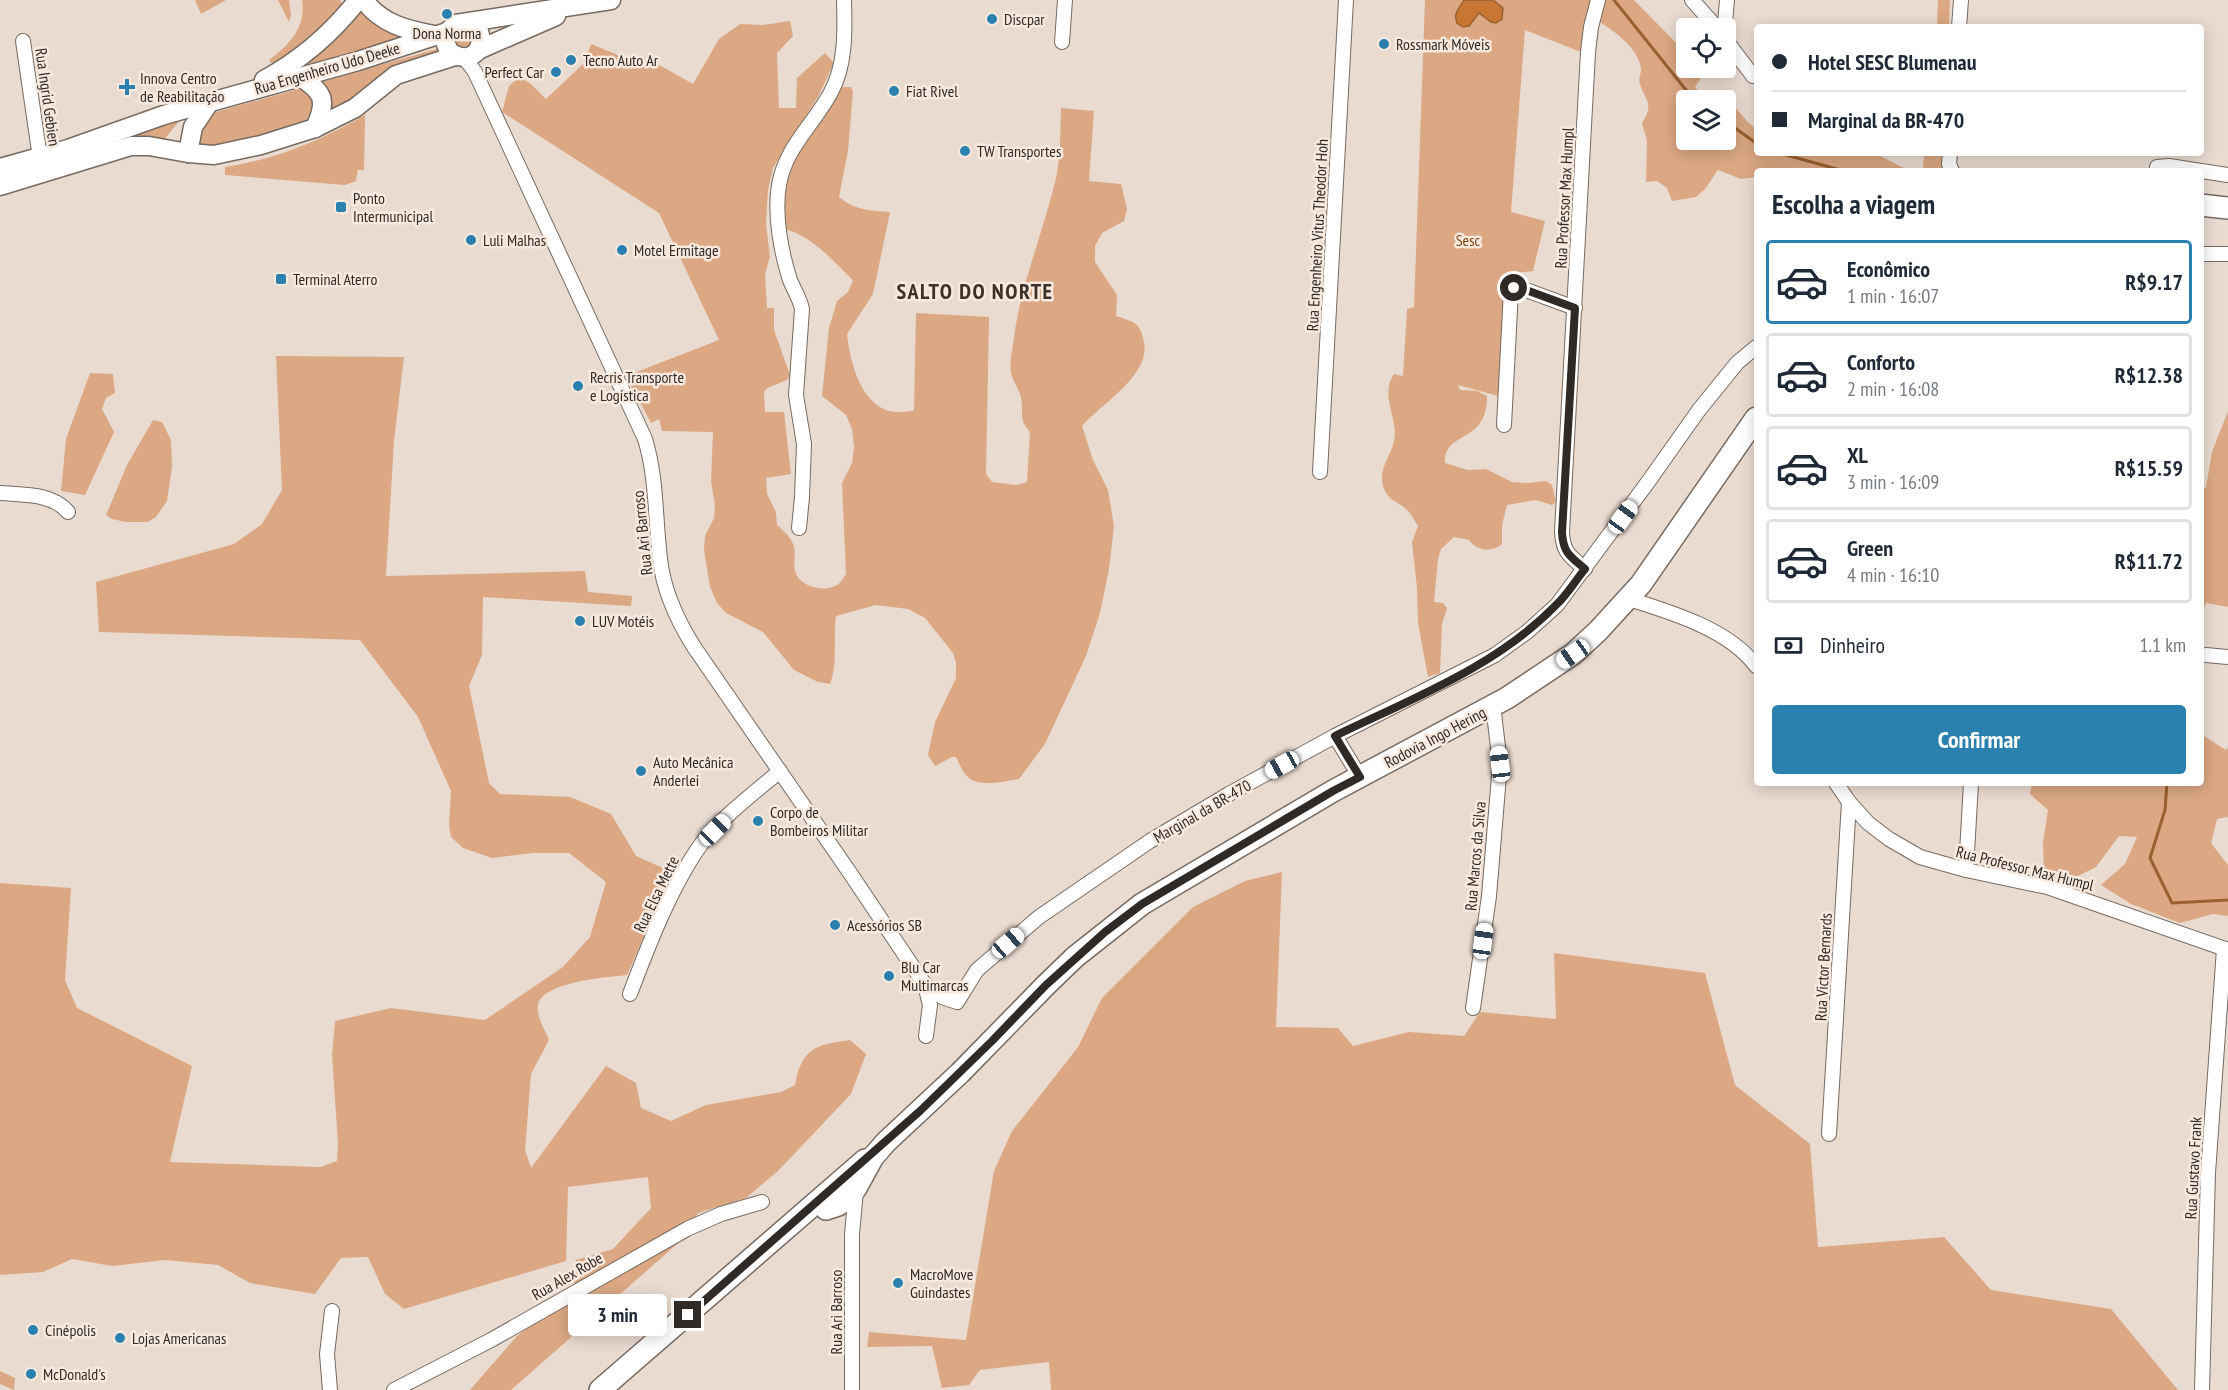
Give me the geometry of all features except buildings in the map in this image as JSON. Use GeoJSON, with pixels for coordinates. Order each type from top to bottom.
{"type":"FeatureCollection","features":[{"type":"Feature","properties":{"kind":"highway"},"geometry":{"type":"LineString","coordinates":[[2204,205],[2228,208]]}},
{"type":"Feature","properties":{"kind":"highway","name":"Rodovia Ingo Hering"},"geometry":{"type":"LineString","coordinates":[[886,1142],[1075,957],[1142,904],[1275,825],[1493,705],[1573,654],[1598,632],[1629,599],[1659,561],[1754,421]]}},
{"type":"Feature","properties":{"kind":"highway"},"geometry":{"type":"LineString","coordinates":[[826,1209],[838,1205],[849,1197],[873,1157],[886,1142]]}},
{"type":"Feature","properties":{"kind":"highway"},"geometry":{"type":"LineString","coordinates":[[603,1389],[886,1142]]}},
{"type":"Feature","properties":{"kind":"main road"},"geometry":{"type":"LineString","coordinates":[[235,95],[284,69],[301,56],[334,28],[357,0]]}},
{"type":"Feature","properties":{"kind":"main road"},"geometry":{"type":"LineString","coordinates":[[364,0],[370,9],[383,19],[416,32],[441,34],[456,24],[467,23],[479,31],[481,40],[468,54],[446,46],[441,34]]}},
{"type":"Feature","properties":{"kind":"main road","name":"Rua Engenheiro Udo Deeke"},"geometry":{"type":"LineString","coordinates":[[467,23],[611,0]]}},
{"type":"Feature","properties":{"kind":"main road","name":"Rua Engenheiro Udo Deeke"},"geometry":{"type":"LineString","coordinates":[[0,186],[131,146],[149,146],[214,155],[234,152],[315,128],[355,108],[396,75],[468,54],[543,21],[589,4]]}},
{"type":"Feature","properties":{"kind":"main road","name":"Rua Engenheiro Udo Deeke"},"geometry":{"type":"LineString","coordinates":[[0,168],[40,158],[164,116],[441,34]]}},
{"type":"Feature","properties":{"kind":"main road"},"geometry":{"type":"LineString","coordinates":[[300,77],[314,85],[322,96],[323,106],[315,128]]}},
{"type":"Feature","properties":{"kind":"main road"},"geometry":{"type":"LineString","coordinates":[[188,153],[194,127],[209,103]]}},
{"type":"Feature","properties":{"kind":"street"},"geometry":{"type":"LineString","coordinates":[[799,528],[804,444],[796,395],[802,309],[784,256],[779,212],[779,185],[790,151],[831,94],[839,73],[844,48],[844,0]]}},
{"type":"Feature","properties":{"kind":"street"},"geometry":{"type":"LineString","coordinates":[[1062,42],[1065,0]]}},
{"type":"Feature","properties":{"kind":"street","name":"Rua Engenheiro Vitus Theodor Hoh"},"geometry":{"type":"LineString","coordinates":[[1320,472],[1346,0]]}},
{"type":"Feature","properties":{"kind":"street"},"geometry":{"type":"LineString","coordinates":[[1692,0],[1708,18]]}},
{"type":"Feature","properties":{"kind":"street"},"geometry":{"type":"LineString","coordinates":[[1725,18],[1726,0]]}},
{"type":"Feature","properties":{"kind":"street"},"geometry":{"type":"LineString","coordinates":[[1959,24],[1960,0]]}},
{"type":"Feature","properties":{"kind":"street","name":"Rua Professor Max Humpl"},"geometry":{"type":"LineString","coordinates":[[1585,569],[1566,552],[1562,532],[1588,52],[1597,4]]}},
{"type":"Feature","properties":{"kind":"street","name":"Rua Ingrid Gebien"},"geometry":{"type":"LineString","coordinates":[[23,42],[40,158]]}},
{"type":"Feature","properties":{"kind":"street","name":"Rua Ari Barroso"},"geometry":{"type":"LineString","coordinates":[[468,54],[645,440],[652,462],[660,559],[664,581],[677,618],[694,647],[925,985],[930,1005],[926,1036]]}},
{"type":"Feature","properties":{"kind":"street"},"geometry":{"type":"LineString","coordinates":[[1736,54],[1753,76]]}},
{"type":"Feature","properties":{"kind":"street"},"geometry":{"type":"LineString","coordinates":[[2157,168],[2169,166],[2182,168]]}},
{"type":"Feature","properties":{"kind":"street"},"geometry":{"type":"LineString","coordinates":[[2204,171],[2228,175]]}},
{"type":"Feature","properties":{"kind":"street"},"geometry":{"type":"LineString","coordinates":[[2204,254],[2228,254]]}},
{"type":"Feature","properties":{"kind":"street"},"geometry":{"type":"LineString","coordinates":[[1503,425],[1511,290],[1518,287],[1575,308]]}},
{"type":"Feature","properties":{"kind":"street","name":"Marginal da BR-470"},"geometry":{"type":"LineString","coordinates":[[957,1002],[977,970],[1039,917],[1150,841],[1229,794],[1335,736],[1495,655],[1527,632],[1557,604],[1585,569],[1699,410],[1737,363],[1754,349]]}},
{"type":"Feature","properties":{"kind":"street"},"geometry":{"type":"LineString","coordinates":[[0,493],[43,497],[62,505],[69,512]]}},
{"type":"Feature","properties":{"kind":"street"},"geometry":{"type":"LineString","coordinates":[[1629,599],[1716,633],[1738,646],[1754,664]]}},
{"type":"Feature","properties":{"kind":"street"},"geometry":{"type":"LineString","coordinates":[[2206,655],[2228,657]]}},
{"type":"Feature","properties":{"kind":"street","name":"Rua Marcos da Silva"},"geometry":{"type":"LineString","coordinates":[[1473,1008],[1490,896],[1500,764],[1493,705]]}},
{"type":"Feature","properties":{"kind":"street"},"geometry":{"type":"LineString","coordinates":[[1335,736],[1360,777]]}},
{"type":"Feature","properties":{"kind":"street","name":"Rua Elsa Mette"},"geometry":{"type":"LineString","coordinates":[[630,994],[654,935],[685,870],[703,841],[780,771]]}},
{"type":"Feature","properties":{"kind":"street","name":"Rua Professor Max Humpl"},"geometry":{"type":"LineString","coordinates":[[1838,786],[1868,823],[1911,853],[1965,870],[2047,887],[2073,895],[2226,950]]}},
{"type":"Feature","properties":{"kind":"street"},"geometry":{"type":"LineString","coordinates":[[1965,870],[1971,786]]}},
{"type":"Feature","properties":{"kind":"street","name":"Rua Victor Bernards"},"geometry":{"type":"LineString","coordinates":[[1829,1134],[1849,802]]}},
{"type":"Feature","properties":{"kind":"street","name":"Rua Gustavo Frank"},"geometry":{"type":"LineString","coordinates":[[2202,1390],[2208,1173],[2226,950]]}},
{"type":"Feature","properties":{"kind":"street","name":"Rua Ari Barroso"},"geometry":{"type":"LineString","coordinates":[[925,985],[942,997],[957,1002]]}},
{"type":"Feature","properties":{"kind":"street","name":"Rua Ari Barroso"},"geometry":{"type":"LineString","coordinates":[[852,1390],[852,1234],[856,1188]]}},
{"type":"Feature","properties":{"kind":"street","name":"Rua Alex Robe"},"geometry":{"type":"LineString","coordinates":[[394,1390],[491,1340],[687,1229],[721,1214],[762,1202]]}},
{"type":"Feature","properties":{"kind":"street"},"geometry":{"type":"LineString","coordinates":[[798,1218],[826,1209],[842,1218],[852,1234]]}},
{"type":"Feature","properties":{"kind":"street"},"geometry":{"type":"LineString","coordinates":[[330,1390],[327,1354],[332,1311]]}},
{"type":"Feature","properties":{"kind":"green space"},"geometry":{"type":"Polygon","coordinates":[[[195,0],[226,0],[201,14],[195,0]]]}},
{"type":"Feature","properties":{"kind":"green space"},"geometry":{"type":"Polygon","coordinates":[[[278,0],[289,0],[291,15],[289,22],[278,0]]]}},
{"type":"Feature","properties":{"kind":"green space"},"geometry":{"type":"Polygon","coordinates":[[[302,0],[340,0],[342,4],[320,33],[273,66],[269,60],[284,48],[299,27],[303,10],[302,0]]]}},
{"type":"Feature","properties":{"kind":"green space","name":"Sesc"},"geometry":{"type":"Polygon","coordinates":[[[1425,0],[1591,0],[1581,52],[1525,30],[1511,212],[1545,221],[1533,271],[1507,274],[1498,396],[1458,385],[1460,390],[1477,391],[1487,396],[1485,412],[1480,423],[1473,430],[1451,445],[1445,463],[1468,470],[1486,469],[1512,482],[1546,481],[1552,485],[1556,502],[1552,505],[1536,500],[1507,505],[1502,525],[1502,544],[1494,548],[1481,549],[1469,540],[1454,537],[1441,549],[1434,602],[1443,603],[1447,608],[1442,624],[1440,673],[1428,677],[1418,623],[1412,542],[1418,526],[1408,511],[1388,495],[1382,480],[1383,468],[1394,441],[1395,432],[1388,391],[1394,374],[1403,376],[1407,309],[1414,307],[1425,0]]]}},
{"type":"Feature","properties":{"kind":"green space"},"geometry":{"type":"Polygon","coordinates":[[[1604,0],[1634,0],[1676,43],[1676,78],[1701,78],[1695,87],[1698,90],[1676,90],[1676,150],[1736,150],[1736,109],[1754,127],[1754,156],[1880,156],[1904,168],[1754,168],[1754,177],[1741,179],[1718,170],[1705,189],[1696,197],[1672,201],[1667,188],[1657,181],[1646,182],[1647,141],[1642,123],[1648,111],[1648,102],[1639,82],[1641,69],[1639,61],[1625,41],[1598,21],[1604,0]]]}},
{"type":"Feature","properties":{"kind":"green space"},"geometry":{"type":"Polygon","coordinates":[[[1938,0],[1950,0],[1949,24],[1937,24],[1938,0]]]}},
{"type":"Feature","properties":{"kind":"green space"},"geometry":{"type":"Polygon","coordinates":[[[357,8],[370,21],[404,37],[282,75],[357,8]]]}},
{"type":"Feature","properties":{"kind":"green space"},"geometry":{"type":"Polygon","coordinates":[[[790,21],[793,36],[777,53],[779,108],[796,108],[797,78],[825,53],[834,63],[818,97],[773,168],[768,190],[766,224],[770,257],[765,274],[767,308],[774,308],[774,330],[790,375],[787,380],[767,388],[764,392],[765,412],[784,412],[791,474],[766,478],[767,494],[776,512],[777,525],[793,544],[797,576],[810,586],[832,587],[840,583],[846,574],[842,483],[852,463],[854,447],[852,429],[846,415],[822,396],[829,328],[837,301],[848,292],[853,280],[813,243],[785,229],[784,192],[796,150],[838,87],[851,87],[853,91],[848,151],[839,197],[857,207],[890,212],[873,294],[847,334],[857,377],[873,401],[884,409],[898,412],[914,410],[916,313],[989,317],[986,474],[992,482],[1016,485],[1027,482],[1030,432],[1023,420],[1021,398],[1011,373],[1011,360],[1021,300],[1056,180],[1060,150],[1061,108],[1094,111],[1089,181],[1121,184],[1127,209],[1124,221],[1102,233],[1095,246],[1095,262],[1117,295],[1116,316],[1132,322],[1140,330],[1144,342],[1144,354],[1133,377],[1082,426],[1093,460],[1108,490],[1114,526],[1109,569],[1100,613],[1086,656],[1045,744],[1019,779],[991,783],[977,782],[965,773],[956,757],[935,766],[928,755],[935,722],[956,678],[956,663],[953,653],[925,618],[908,609],[876,605],[836,616],[834,668],[830,684],[818,682],[794,670],[763,632],[726,613],[717,603],[710,587],[704,550],[705,536],[714,518],[715,506],[711,481],[713,432],[662,431],[659,419],[651,423],[626,376],[719,340],[659,213],[502,112],[509,86],[519,77],[531,84],[546,99],[584,63],[591,44],[633,61],[661,66],[693,84],[719,39],[740,24],[763,25],[790,21]]]}},
{"type":"Feature","properties":{"kind":"green space"},"geometry":{"type":"Polygon","coordinates":[[[463,29],[474,38],[468,49],[458,49],[453,37],[463,29]]]}},
{"type":"Feature","properties":{"kind":"green space"},"geometry":{"type":"Polygon","coordinates":[[[440,48],[444,56],[327,117],[320,82],[440,48]]]}},
{"type":"Feature","properties":{"kind":"green space"},"geometry":{"type":"Polygon","coordinates":[[[302,88],[317,102],[310,121],[233,145],[197,149],[201,127],[216,112],[302,88]]]}},
{"type":"Feature","properties":{"kind":"green space"},"geometry":{"type":"Polygon","coordinates":[[[365,115],[364,170],[358,170],[356,181],[345,185],[225,175],[225,167],[297,148],[365,115]]]}},
{"type":"Feature","properties":{"kind":"green space"},"geometry":{"type":"Polygon","coordinates":[[[181,119],[162,142],[102,146],[181,119]]]}},
{"type":"Feature","properties":{"kind":"green space"},"geometry":{"type":"Polygon","coordinates":[[[1924,156],[1943,156],[1942,168],[1923,168],[1924,156]]]}},
{"type":"Feature","properties":{"kind":"green space"},"geometry":{"type":"Polygon","coordinates":[[[276,356],[404,357],[394,441],[386,576],[585,571],[588,592],[632,596],[631,606],[483,597],[482,655],[469,686],[489,783],[500,794],[570,797],[611,814],[636,856],[672,872],[627,975],[591,979],[563,986],[542,997],[538,1005],[540,1018],[549,1040],[531,1074],[525,1150],[531,1168],[606,1066],[636,1083],[641,1108],[671,1121],[706,1105],[781,1092],[795,1085],[798,1072],[807,1055],[820,1046],[850,1040],[866,1054],[851,1094],[779,1170],[746,1198],[698,1213],[684,1238],[511,1390],[470,1390],[517,1336],[573,1293],[576,1260],[613,1249],[651,1208],[648,1177],[568,1187],[566,1261],[404,1309],[385,1294],[368,1257],[341,1258],[315,1294],[250,1283],[218,1265],[165,1260],[112,1266],[72,1259],[43,1272],[0,1275],[0,883],[71,888],[65,980],[77,1008],[192,1066],[170,1162],[320,1167],[337,1161],[332,1055],[335,1021],[391,1008],[485,1020],[563,967],[590,937],[606,882],[569,853],[533,853],[492,858],[463,848],[451,837],[449,825],[451,791],[418,717],[360,640],[99,632],[96,582],[234,544],[262,524],[282,490],[276,356]]]}},
{"type":"Feature","properties":{"kind":"green space"},"geometry":{"type":"Polygon","coordinates":[[[90,373],[113,374],[115,393],[106,398],[102,409],[114,432],[85,495],[61,491],[66,439],[90,373]]]}},
{"type":"Feature","properties":{"kind":"green space"},"geometry":{"type":"Polygon","coordinates":[[[2228,411],[2228,607],[2206,603],[2204,608],[2204,489],[2212,452],[2228,411]]]}},
{"type":"Feature","properties":{"kind":"green space"},"geometry":{"type":"Polygon","coordinates":[[[153,420],[162,422],[171,440],[172,467],[167,501],[156,517],[148,522],[126,522],[112,519],[106,515],[127,465],[153,420]]]}},
{"type":"Feature","properties":{"kind":"green space"},"geometry":{"type":"Polygon","coordinates":[[[2204,736],[2226,750],[2228,747],[2228,817],[2217,819],[2211,843],[2228,865],[2228,916],[2213,914],[2180,923],[2131,904],[2101,885],[2125,864],[2137,837],[2119,836],[2096,867],[2066,882],[2044,873],[2043,843],[2048,810],[2030,794],[2031,786],[2204,786],[2204,736]]]}},
{"type":"Feature","properties":{"kind":"green space"},"geometry":{"type":"Polygon","coordinates":[[[1282,872],[1276,1027],[1338,1028],[1353,1046],[1409,1032],[1464,1036],[1480,1012],[1556,1019],[1554,953],[1705,973],[1735,1085],[1810,1144],[1818,1247],[1944,1237],[1991,1290],[2111,1309],[2178,1390],[1051,1390],[1049,1362],[980,1370],[969,1385],[942,1388],[932,1346],[867,1347],[869,1332],[966,1340],[994,1171],[1012,1131],[1078,1047],[1102,998],[1193,907],[1245,881],[1282,872]]]}},
{"type":"Feature","properties":{"kind":"green space"},"geometry":{"type":"Polygon","coordinates":[[[0,1371],[15,1378],[14,1390],[0,1384],[0,1371]]]}},
{"type":"Feature","properties":{"kind":"shaded area"},"geometry":{"type":"Polygon","coordinates":[[[1464,0],[1493,0],[1503,8],[1502,19],[1496,23],[1491,22],[1479,13],[1469,26],[1463,27],[1457,23],[1456,16],[1464,0]]]}},
{"type":"Feature","properties":{"kind":"waterway"},"geometry":{"type":"LineString","coordinates":[[1614,0],[1686,90]]}},
{"type":"Feature","properties":{"kind":"waterway"},"geometry":{"type":"LineString","coordinates":[[1736,129],[1754,142]]}},
{"type":"Feature","properties":{"kind":"waterway"},"geometry":{"type":"LineString","coordinates":[[1790,156],[1833,168]]}},
{"type":"Feature","properties":{"kind":"waterway"},"geometry":{"type":"LineString","coordinates":[[2167,786],[2165,810],[2150,858],[2172,903],[2228,900]]}},
{"type":"Feature","properties":{"kind":"place","name":"Dona Norma"},"geometry":{"type":"Point","coordinates":[447,14]}},
{"type":"Feature","properties":{"kind":"place","name":"Discpar"},"geometry":{"type":"Point","coordinates":[992,19]}},
{"type":"Feature","properties":{"kind":"place","name":"Rossmark Móveis"},"geometry":{"type":"Point","coordinates":[1384,44]}},
{"type":"Feature","properties":{"kind":"place","name":"Tecno Auto Ar"},"geometry":{"type":"Point","coordinates":[571,60]}},
{"type":"Feature","properties":{"kind":"place","name":"Perfect Car"},"geometry":{"type":"Point","coordinates":[556,72]}},
{"type":"Feature","properties":{"kind":"place","name":"Innova Centro de Reabilitação"},"geometry":{"type":"Point","coordinates":[127,87]}},
{"type":"Feature","properties":{"kind":"place","name":"Fiat Rivel"},"geometry":{"type":"Point","coordinates":[894,91]}},
{"type":"Feature","properties":{"kind":"place","name":"TW Transportes"},"geometry":{"type":"Point","coordinates":[965,151]}},
{"type":"Feature","properties":{"kind":"place","name":"Ponto Intermunicipal"},"geometry":{"type":"Point","coordinates":[341,207]}},
{"type":"Feature","properties":{"kind":"place","name":"Luli Malhas"},"geometry":{"type":"Point","coordinates":[471,240]}},
{"type":"Feature","properties":{"kind":"place","name":"Motel Ermitage"},"geometry":{"type":"Point","coordinates":[622,250]}},
{"type":"Feature","properties":{"kind":"place","name":"Terminal Aterro"},"geometry":{"type":"Point","coordinates":[281,279]}},
{"type":"Feature","properties":{"kind":"place","name":"Recris Transporte e Logística"},"geometry":{"type":"Point","coordinates":[578,386]}},
{"type":"Feature","properties":{"kind":"place","name":"LUV Motéis"},"geometry":{"type":"Point","coordinates":[580,621]}},
{"type":"Feature","properties":{"kind":"place","name":"Auto Mecânica Anderlei"},"geometry":{"type":"Point","coordinates":[641,771]}},
{"type":"Feature","properties":{"kind":"place","name":"Corpo de Bombeiros Militar"},"geometry":{"type":"Point","coordinates":[758,821]}},
{"type":"Feature","properties":{"kind":"place","name":"Acessórios SB"},"geometry":{"type":"Point","coordinates":[835,925]}},
{"type":"Feature","properties":{"kind":"place","name":"Blu Car Multimarcas"},"geometry":{"type":"Point","coordinates":[889,976]}},
{"type":"Feature","properties":{"kind":"place","name":"MacroMove Guindastes"},"geometry":{"type":"Point","coordinates":[898,1283]}},
{"type":"Feature","properties":{"kind":"place","name":"Cinépolis"},"geometry":{"type":"Point","coordinates":[33,1330]}},
{"type":"Feature","properties":{"kind":"place","name":"Lojas Americanas"},"geometry":{"type":"Point","coordinates":[120,1338]}},
{"type":"Feature","properties":{"kind":"place","name":"McDonald's"},"geometry":{"type":"Point","coordinates":[31,1374]}},
{"type":"Feature","properties":{"kind":"district","name":"SALTO DO NORTE"},"geometry":{"type":"Point","coordinates":[975,291]}},
{"type":"Feature","properties":{"kind":"route"},"geometry":{"type":"LineString","coordinates":[[688,1315],[920,1111],[1046,985],[1105,932],[1149,899],[1360,777],[1335,736],[1495,655],[1527,632],[1557,604],[1585,569],[1566,552],[1562,532],[1575,308],[1518,287],[1514,288]]}}]}
